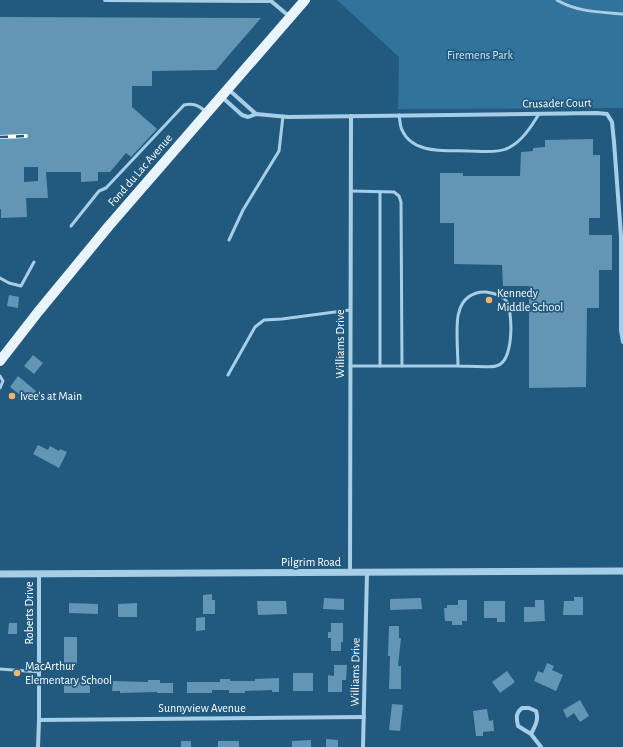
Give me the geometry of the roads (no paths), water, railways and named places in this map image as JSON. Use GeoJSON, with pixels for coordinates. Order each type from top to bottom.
{"type":"FeatureCollection","features":[{"type":"Feature","properties":{"kind":"main road","name":"Fond du Lac Avenue"},"geometry":{"type":"LineString","coordinates":[[0,361],[103,233],[305,0]]}},
{"type":"Feature","properties":{"kind":"street"},"geometry":{"type":"LineString","coordinates":[[105,0],[271,1],[290,17]]}},
{"type":"Feature","properties":{"kind":"street"},"geometry":{"type":"LineString","coordinates":[[228,88],[256,114]]}},
{"type":"Feature","properties":{"kind":"street","name":"Crusader Court"},"geometry":{"type":"LineString","coordinates":[[221,96],[242,115],[248,117],[256,114],[283,116],[607,114],[612,122],[621,236],[621,330],[623,342]]}},
{"type":"Feature","properties":{"kind":"street","name":"Williams Drive"},"geometry":{"type":"LineString","coordinates":[[350,572],[351,116]]}},
{"type":"Feature","properties":{"kind":"street","name":"Pilgrim Road"},"geometry":{"type":"LineString","coordinates":[[0,574],[623,571]]}},
{"type":"Feature","properties":{"kind":"street","name":"Williams Drive"},"geometry":{"type":"LineString","coordinates":[[364,747],[367,572]]}},
{"type":"Feature","properties":{"kind":"street","name":"Roberts Drive"},"geometry":{"type":"LineString","coordinates":[[38,747],[39,574]]}},
{"type":"Feature","properties":{"kind":"street"},"geometry":{"type":"LineString","coordinates":[[531,734],[538,716],[536,711],[529,708],[522,708],[518,712],[516,718],[518,726],[531,734],[541,747]]}},
{"type":"Feature","properties":{"kind":"street","name":"Sunnyview Avenue"},"geometry":{"type":"LineString","coordinates":[[39,720],[364,717]]}},
{"type":"Feature","properties":{"kind":"lane"},"geometry":{"type":"LineString","coordinates":[[557,0],[566,6],[592,12],[623,14]]}},
{"type":"Feature","properties":{"kind":"lane"},"geometry":{"type":"LineString","coordinates":[[72,226],[99,191],[106,188],[184,105],[191,103],[199,106],[207,113]]}},
{"type":"Feature","properties":{"kind":"lane"},"geometry":{"type":"LineString","coordinates":[[399,115],[402,130],[408,139],[418,146],[431,150],[486,151],[505,149],[518,141],[530,128],[539,114]]}},
{"type":"Feature","properties":{"kind":"lane"},"geometry":{"type":"LineString","coordinates":[[229,240],[243,210],[279,151],[283,116]]}},
{"type":"Feature","properties":{"kind":"lane"},"geometry":{"type":"LineString","coordinates":[[350,190],[394,192],[399,196],[401,202],[402,366]]}},
{"type":"Feature","properties":{"kind":"lane"},"geometry":{"type":"LineString","coordinates":[[380,192],[380,366]]}},
{"type":"Feature","properties":{"kind":"lane"},"geometry":{"type":"LineString","coordinates":[[0,278],[9,283],[21,286],[34,262]]}},
{"type":"Feature","properties":{"kind":"lane"},"geometry":{"type":"LineString","coordinates":[[350,366],[380,366],[402,366],[458,366],[497,366],[504,361],[510,350],[511,336],[510,310],[506,301],[498,295],[478,292],[470,295],[458,312],[458,366]]}},
{"type":"Feature","properties":{"kind":"lane"},"geometry":{"type":"LineString","coordinates":[[228,375],[255,327],[264,320],[350,310]]}},
{"type":"Feature","properties":{"kind":"lane"},"geometry":{"type":"LineString","coordinates":[[0,376],[3,381],[3,385],[0,388]]}},
{"type":"Feature","properties":{"kind":"lane"},"geometry":{"type":"LineString","coordinates":[[0,669],[39,672]]}},
{"type":"Feature","properties":{"kind":"railway"},"geometry":{"type":"LineString","coordinates":[[0,137],[26,136]]}},
{"type":"Feature","properties":{"kind":"place","name":"Kennedy Middle School"},"geometry":{"type":"Point","coordinates":[489,300]}},
{"type":"Feature","properties":{"kind":"place","name":"Ivee's at Main"},"geometry":{"type":"Point","coordinates":[12,396]}},
{"type":"Feature","properties":{"kind":"place","name":"MacArthur Elementary School"},"geometry":{"type":"Point","coordinates":[17,673]}},
{"type":"Feature","properties":{"kind":"park label","name":"Firemens Park"},"geometry":{"type":"Point","coordinates":[480,55]}}]}
